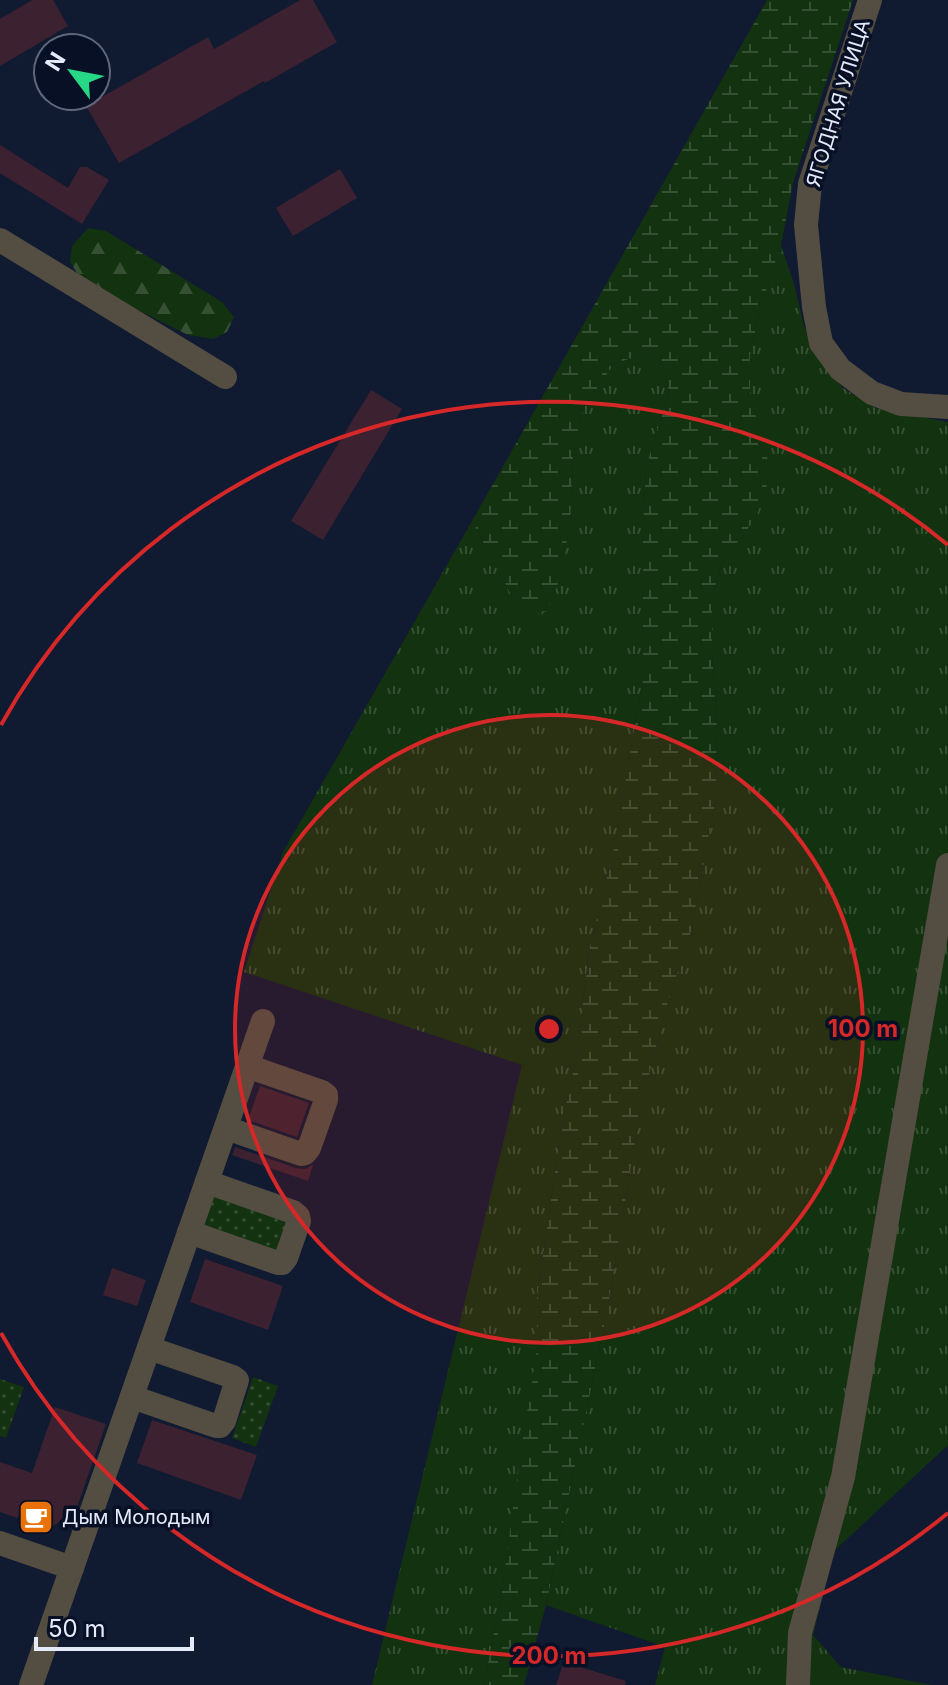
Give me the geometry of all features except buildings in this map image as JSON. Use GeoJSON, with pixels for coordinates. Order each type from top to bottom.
{"type":"FeatureCollection","features":[{"type":"Feature","properties":{"kind":"lane","name":"ЯГОДНАЯ УЛИЦА"},"geometry":{"type":"LineString","coordinates":[[871,2],[810,184],[806,225],[814,307],[821,343],[840,369],[872,393],[901,404],[948,407]]}},
{"type":"Feature","properties":{"kind":"lane"},"geometry":{"type":"LineString","coordinates":[[0,240],[225,377]]}},
{"type":"Feature","properties":{"kind":"lane"},"geometry":{"type":"LineString","coordinates":[[798,1685],[800,1633],[843,1477],[948,865]]}},
{"type":"Feature","properties":{"kind":"lane"},"geometry":{"type":"LineString","coordinates":[[31,1685],[263,1021]]}},
{"type":"Feature","properties":{"kind":"lane"},"geometry":{"type":"LineString","coordinates":[[226,1128],[305,1153],[326,1100],[322,1092],[247,1066]]}},
{"type":"Feature","properties":{"kind":"lane"},"geometry":{"type":"LineString","coordinates":[[189,1232],[278,1263],[286,1258],[298,1216],[207,1182]]}},
{"type":"Feature","properties":{"kind":"lane"},"geometry":{"type":"LineString","coordinates":[[132,1397],[216,1426],[224,1421],[237,1380],[149,1348]]}},
{"type":"Feature","properties":{"kind":"lane"},"geometry":{"type":"LineString","coordinates":[[0,1543],[72,1568]]}},
{"type":"Feature","properties":{"kind":"green space"},"geometry":{"type":"Polygon","coordinates":[[[767,0],[853,0],[793,183],[781,245],[762,303],[750,354],[750,402],[764,435],[770,476],[756,518],[722,562],[712,597],[716,797],[691,931],[667,1005],[641,1105],[606,1316],[546,1605],[524,1685],[484,1685],[502,1589],[537,1350],[537,1298],[562,1123],[577,1054],[589,951],[614,848],[643,679],[646,467],[669,392],[663,365],[640,355],[614,364],[583,408],[573,457],[570,525],[559,581],[547,611],[530,616],[516,604],[472,521],[767,0]]]}},
{"type":"Feature","properties":{"kind":"green space"},"geometry":{"type":"Polygon","coordinates":[[[88,228],[106,231],[222,302],[234,317],[227,332],[213,339],[188,335],[132,307],[77,273],[70,262],[72,246],[88,228]]]}},
{"type":"Feature","properties":{"kind":"green space"},"geometry":{"type":"Polygon","coordinates":[[[781,245],[804,326],[818,359],[843,388],[875,408],[948,422],[948,1445],[834,1551],[813,1635],[841,1667],[932,1685],[655,1685],[665,1647],[546,1605],[606,1316],[641,1105],[667,1005],[691,931],[716,797],[712,597],[722,562],[756,518],[764,435],[750,402],[750,354],[762,303],[781,245]]]}},
{"type":"Feature","properties":{"kind":"green space"},"geometry":{"type":"Polygon","coordinates":[[[640,355],[663,365],[669,392],[646,467],[643,679],[614,848],[589,951],[577,1054],[562,1123],[537,1298],[537,1350],[502,1589],[484,1685],[372,1685],[522,1065],[244,972],[283,852],[472,521],[516,604],[570,525],[573,457],[583,408],[614,364],[640,355]]]}},
{"type":"Feature","properties":{"kind":"green space"},"geometry":{"type":"Polygon","coordinates":[[[213,1195],[288,1221],[278,1252],[202,1226],[213,1195]]]}},
{"type":"Feature","properties":{"kind":"green space"},"geometry":{"type":"Polygon","coordinates":[[[253,1377],[278,1386],[256,1447],[232,1438],[253,1377]]]}},
{"type":"Feature","properties":{"kind":"green space"},"geometry":{"type":"Polygon","coordinates":[[[0,1379],[24,1387],[6,1438],[0,1436],[0,1379]]]}},
{"type":"Feature","properties":{"kind":"place","name":"Дым Молодым"},"geometry":{"type":"Point","coordinates":[36,1517]}}]}
